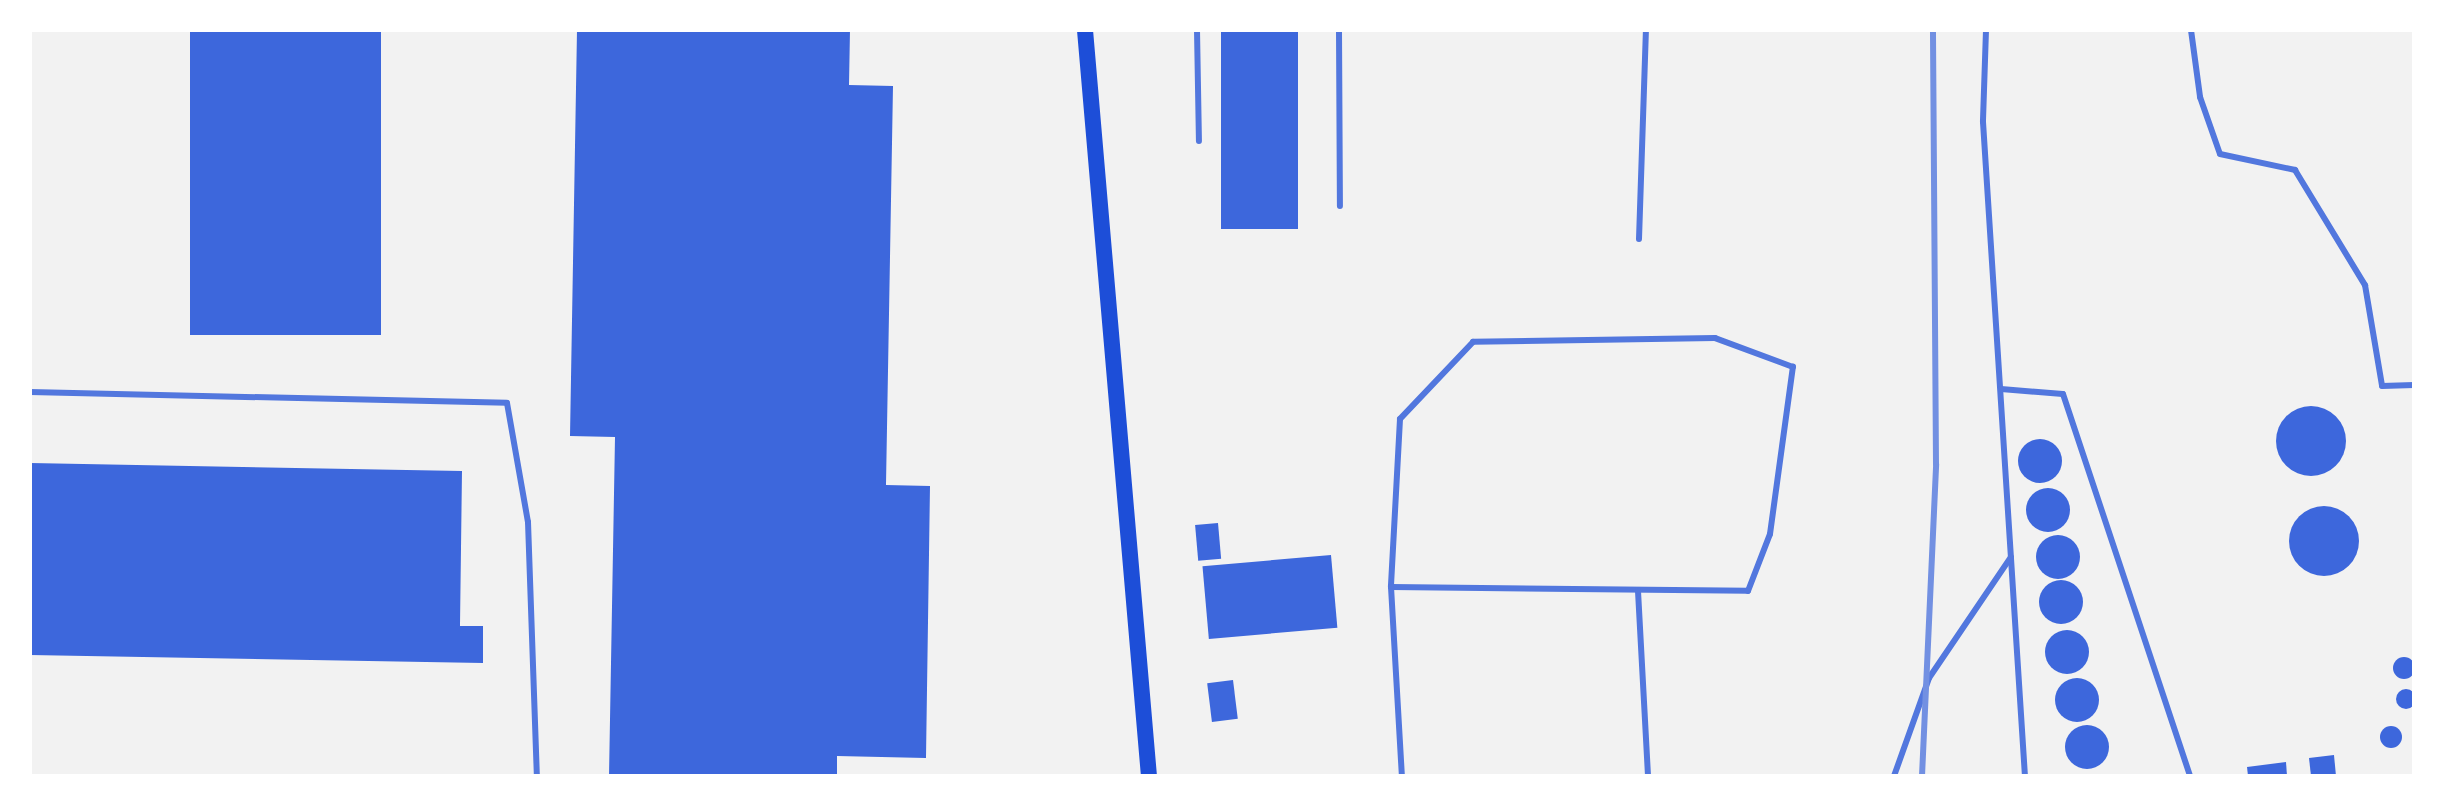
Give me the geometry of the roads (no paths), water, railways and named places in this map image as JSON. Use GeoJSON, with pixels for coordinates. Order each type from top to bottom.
{"type":"FeatureCollection","features":[{"type":"Feature","properties":{"kind":"main road"},"geometry":{"type":"LineString","coordinates":[[1085,30],[1149,776]]}},
{"type":"Feature","properties":{"kind":"lane"},"geometry":{"type":"LineString","coordinates":[[1197,30],[1199,141]]}},
{"type":"Feature","properties":{"kind":"lane"},"geometry":{"type":"LineString","coordinates":[[1339,30],[1340,206]]}},
{"type":"Feature","properties":{"kind":"lane"},"geometry":{"type":"LineString","coordinates":[[1639,239],[1646,30]]}},
{"type":"Feature","properties":{"kind":"lane"},"geometry":{"type":"LineString","coordinates":[[1986,30],[1983,122],[2025,776]]}},
{"type":"Feature","properties":{"kind":"lane"},"geometry":{"type":"LineString","coordinates":[[2191,30],[2200,97],[2220,154],[2295,170],[2365,285],[2382,386],[2414,385]]}},
{"type":"Feature","properties":{"kind":"lane"},"geometry":{"type":"LineString","coordinates":[[1391,587],[1748,591],[1770,534],[1793,367],[1715,338],[1473,342],[1400,419],[1391,587],[1402,776]]}},
{"type":"Feature","properties":{"kind":"lane"},"geometry":{"type":"LineString","coordinates":[[2001,389],[2063,394],[2190,776]]}},
{"type":"Feature","properties":{"kind":"lane"},"geometry":{"type":"LineString","coordinates":[[30,392],[507,403],[528,522],[537,776]]}},
{"type":"Feature","properties":{"kind":"lane"},"geometry":{"type":"LineString","coordinates":[[1894,776],[1929,678],[2011,557]]}},
{"type":"Feature","properties":{"kind":"lane"},"geometry":{"type":"LineString","coordinates":[[1638,591],[1648,776]]}},
{"type":"Feature","properties":{"kind":"railway"},"geometry":{"type":"LineString","coordinates":[[1922,776],[1936,464],[1933,30]]}}]}
